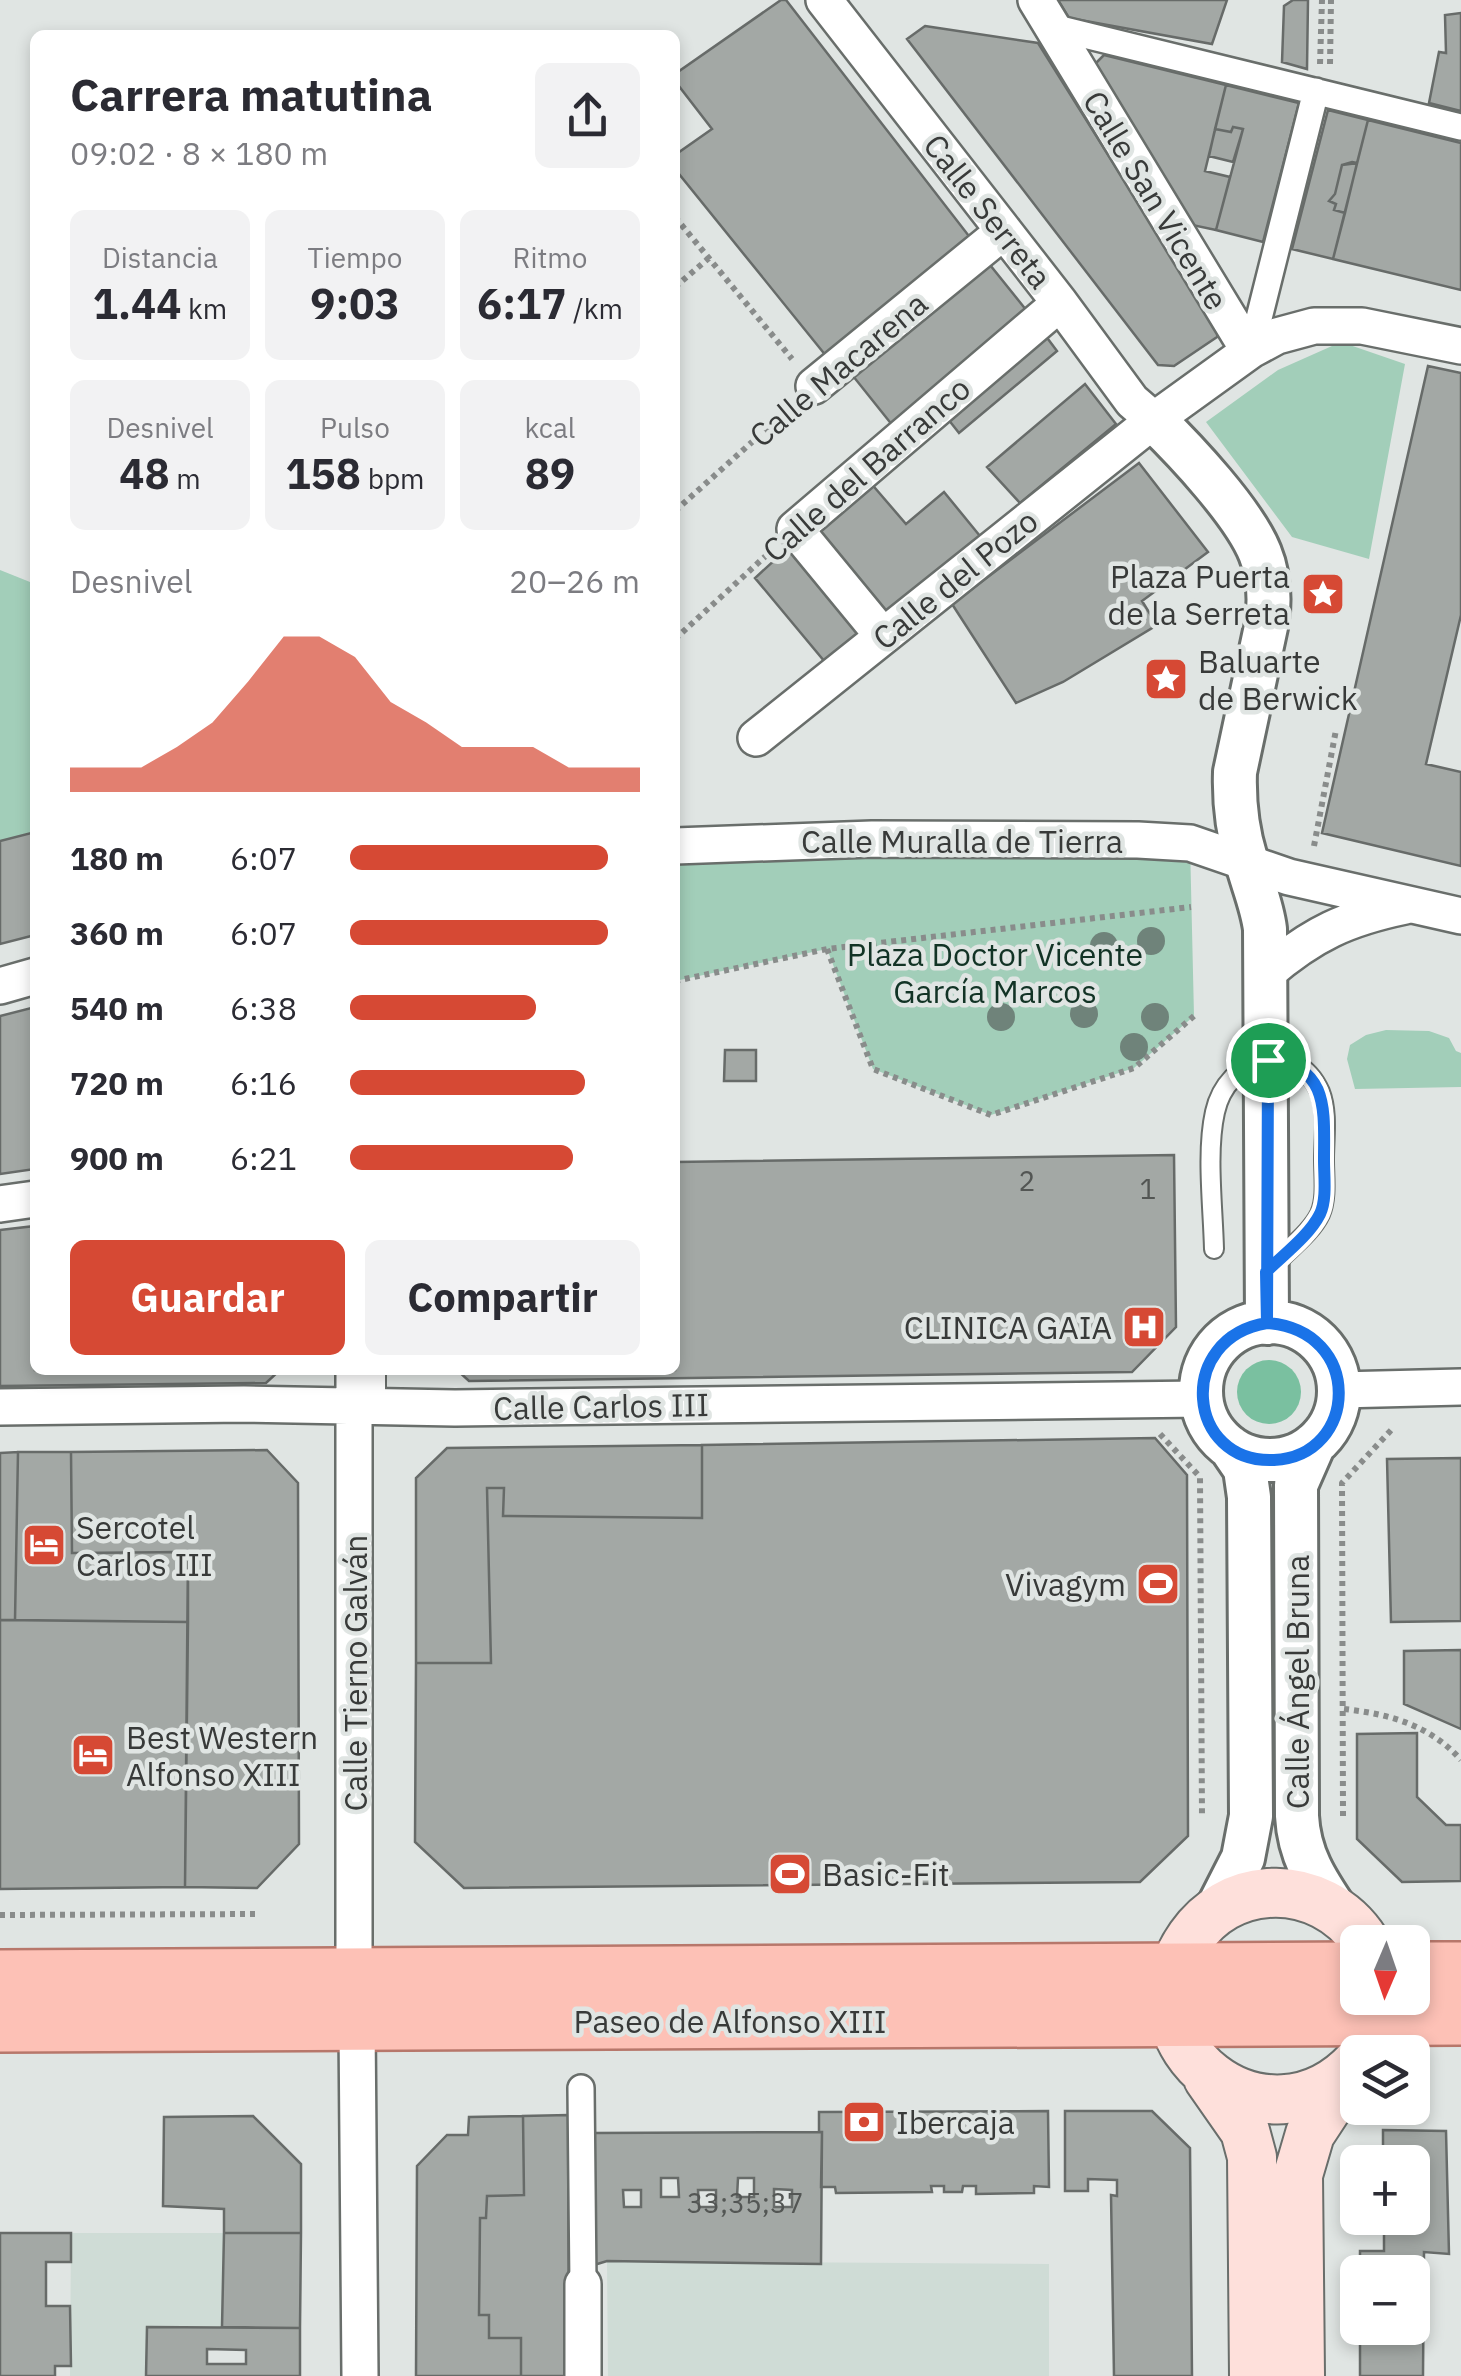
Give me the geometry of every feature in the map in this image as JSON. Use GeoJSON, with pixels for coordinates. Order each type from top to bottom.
{"type":"FeatureCollection","features":[{"type":"Feature","properties":{"kind":"main road"},"geometry":{"type":"LineString","coordinates":[[1254,2376],[1252,2157],[1244,2131],[1185,2047],[1175,1995],[1186,1944],[1216,1911],[1242,1898],[1270,1892],[1306,1897],[1347,1925]]}},
{"type":"Feature","properties":{"kind":"main road"},"geometry":{"type":"LineString","coordinates":[[1430,1970],[1461,1970]]}},
{"type":"Feature","properties":{"kind":"main road","name":"Paseo de Alfonso XIII"},"geometry":{"type":"LineString","coordinates":[[0,1978],[356,2000]]}},
{"type":"Feature","properties":{"kind":"main road","name":"Paseo de Alfonso XIII"},"geometry":{"type":"LineString","coordinates":[[0,2024],[356,2000],[1175,1995],[1366,2027],[1461,2017]]}},
{"type":"Feature","properties":{"kind":"main road"},"geometry":{"type":"LineString","coordinates":[[1203,2071],[1236,2092],[1273,2100],[1318,2091],[1332,2084],[1366,2027]]}},
{"type":"Feature","properties":{"kind":"main road"},"geometry":{"type":"LineString","coordinates":[[1300,2376],[1298,2175],[1310,2134],[1366,2027]]}},
{"type":"Feature","properties":{"kind":"street","name":"Calle Serreta"},"geometry":{"type":"LineString","coordinates":[[824,0],[1132,401],[1154,420]]}},
{"type":"Feature","properties":{"kind":"street"},"geometry":{"type":"LineString","coordinates":[[1050,25],[1322,81],[1461,128]]}},
{"type":"Feature","properties":{"kind":"street","name":"Calle San Vicente"},"geometry":{"type":"LineString","coordinates":[[1050,25],[1250,350]]}},
{"type":"Feature","properties":{"kind":"street"},"geometry":{"type":"LineString","coordinates":[[1250,350],[1322,81]]}},
{"type":"Feature","properties":{"kind":"street","name":"Calle Macarena"},"geometry":{"type":"LineString","coordinates":[[814,386],[1004,231]]}},
{"type":"Feature","properties":{"kind":"street","name":"Calle del Barranco"},"geometry":{"type":"LineString","coordinates":[[794,529],[1060,303]]}},
{"type":"Feature","properties":{"kind":"street"},"geometry":{"type":"LineString","coordinates":[[1267,1323],[1267,973],[1263,911],[1235,812],[1235,772],[1270,600],[1254,539],[1188,453],[1154,420],[1250,350],[1276,336],[1314,326],[1362,326],[1461,346]]}},
{"type":"Feature","properties":{"kind":"street","name":"Calle del Pozo"},"geometry":{"type":"LineString","coordinates":[[756,738],[1154,420]]}},
{"type":"Feature","properties":{"kind":"street"},"geometry":{"type":"LineString","coordinates":[[794,529],[884,636]]}},
{"type":"Feature","properties":{"kind":"street","name":"Calle Muralla de Tierra"},"geometry":{"type":"LineString","coordinates":[[680,846],[872,838],[1190,843],[1289,876],[1461,916]]}},
{"type":"Feature","properties":{"kind":"street"},"geometry":{"type":"LineString","coordinates":[[1267,973],[1336,924],[1411,905]]}},
{"type":"Feature","properties":{"kind":"street"},"geometry":{"type":"LineString","coordinates":[[0,986],[30,977]]}},
{"type":"Feature","properties":{"kind":"street"},"geometry":{"type":"LineString","coordinates":[[0,1204],[30,1200]]}},
{"type":"Feature","properties":{"kind":"street"},"geometry":{"type":"LineString","coordinates":[[1267,1323],[1294,1327],[1318,1342],[1333,1364],[1340,1390],[1336,1414],[1314,1444],[1295,1456],[1272,1460],[1250,1457],[1230,1447],[1208,1421],[1202,1400],[1204,1374],[1214,1352],[1232,1335],[1267,1323]]}},
{"type":"Feature","properties":{"kind":"street","name":"Calle Tierno Galván"},"geometry":{"type":"LineString","coordinates":[[355,1375],[365,1407],[356,2000],[360,2376]]}},
{"type":"Feature","properties":{"kind":"street"},"geometry":{"type":"LineString","coordinates":[[1340,1390],[1461,1388]]}},
{"type":"Feature","properties":{"kind":"street","name":"Calle Carlos III"},"geometry":{"type":"LineString","coordinates":[[0,1407],[1202,1400]]}},
{"type":"Feature","properties":{"kind":"street","name":"Calle Ángel Bruna"},"geometry":{"type":"LineString","coordinates":[[1314,1444],[1296,1485],[1297,1816],[1301,1848],[1310,1872],[1349,1925]]}},
{"type":"Feature","properties":{"kind":"street","name":"Calle Ángel Bruna"},"geometry":{"type":"LineString","coordinates":[[1216,1911],[1243,1858],[1251,1816],[1249,1497],[1245,1469],[1230,1447]]}},
{"type":"Feature","properties":{"kind":"street"},"geometry":{"type":"LineString","coordinates":[[581,2088],[583,2376]]}},
{"type":"Feature","properties":{"kind":"lane"},"geometry":{"type":"LineString","coordinates":[[1214,1250],[1212,1132],[1220,1096],[1237,1071],[1254,1060],[1290,1062],[1318,1088],[1324,1111],[1324,1188],[1319,1216],[1266,1272]]}},
{"type":"Feature","properties":{"kind":"lane"},"geometry":{"type":"LineString","coordinates":[[365,1407],[375,1375]]}},
{"type":"Feature","properties":{"kind":"path"},"geometry":{"type":"LineString","coordinates":[[1322,0],[1322,81]]}},
{"type":"Feature","properties":{"kind":"path"},"geometry":{"type":"LineString","coordinates":[[1322,81],[1332,0]]}},
{"type":"Feature","properties":{"kind":"path"},"geometry":{"type":"LineString","coordinates":[[680,223],[814,386]]}},
{"type":"Feature","properties":{"kind":"path"},"geometry":{"type":"LineString","coordinates":[[680,283],[708,258]]}},
{"type":"Feature","properties":{"kind":"path","name":"Calle Macarena"},"geometry":{"type":"LineString","coordinates":[[680,506],[814,386]]}},
{"type":"Feature","properties":{"kind":"path","name":"Calle del Barranco"},"geometry":{"type":"LineString","coordinates":[[680,634],[794,529]]}},
{"type":"Feature","properties":{"kind":"path"},"geometry":{"type":"LineString","coordinates":[[1330,850],[1312,845],[1336,730]]}},
{"type":"Feature","properties":{"kind":"path"},"geometry":{"type":"LineString","coordinates":[[680,980],[827,949],[1191,907]]}},
{"type":"Feature","properties":{"kind":"path"},"geometry":{"type":"LineString","coordinates":[[827,949],[873,1069],[992,1114],[1134,1068],[1194,1016]]}},
{"type":"Feature","properties":{"kind":"path"},"geometry":{"type":"LineString","coordinates":[[1343,1816],[1342,1483],[1394,1427]]}},
{"type":"Feature","properties":{"kind":"path"},"geometry":{"type":"LineString","coordinates":[[1156,1430],[1200,1476],[1202,1816]]}},
{"type":"Feature","properties":{"kind":"path"},"geometry":{"type":"LineString","coordinates":[[1344,1709],[1422,1727],[1461,1760]]}},
{"type":"Feature","properties":{"kind":"path"},"geometry":{"type":"LineString","coordinates":[[0,1915],[258,1914]]}},
{"type":"Feature","properties":{"kind":"shaded area"},"geometry":{"type":"Polygon","coordinates":[[[1269,1360],[1291,1370],[1301,1392],[1291,1414],[1269,1424],[1247,1414],[1237,1392],[1247,1370],[1269,1360]]]}},
{"type":"Feature","properties":{"kind":"shaded area"},"geometry":{"type":"Polygon","coordinates":[[[71,2233],[224,2233],[222,2327],[147,2327],[146,2376],[70,2376],[71,2233]]]}},
{"type":"Feature","properties":{"kind":"shaded area"},"geometry":{"type":"Polygon","coordinates":[[[607,2261],[1049,2264],[1049,2376],[608,2376],[607,2261]]]}},
{"type":"Feature","properties":{"kind":"green space"},"geometry":{"type":"Polygon","coordinates":[[[1341,342],[1405,364],[1369,559],[1292,537],[1206,422],[1278,370],[1341,342]]]}},
{"type":"Feature","properties":{"kind":"green space"},"geometry":{"type":"Polygon","coordinates":[[[0,570],[30,582],[30,833],[0,841],[0,570]]]}},
{"type":"Feature","properties":{"kind":"green space","name":"Plaza Doctor Vicente García Marcos"},"geometry":{"type":"Polygon","coordinates":[[[1190,843],[1194,1016],[1134,1068],[991,1115],[873,1069],[827,949],[680,980],[680,846],[1190,843]]]}},
{"type":"Feature","properties":{"kind":"green space"},"geometry":{"type":"Polygon","coordinates":[[[1386,1030],[1429,1031],[1449,1038],[1461,1053],[1461,1087],[1355,1089],[1347,1059],[1350,1045],[1366,1035],[1386,1030]]]}},
{"type":"Feature","properties":{"kind":"building"},"geometry":{"type":"Polygon","coordinates":[[[786,0],[972,240],[831,362],[680,175],[680,151],[712,129],[680,87],[680,71],[786,0]]]}},
{"type":"Feature","properties":{"kind":"building"},"geometry":{"type":"Polygon","coordinates":[[[1058,0],[1227,0],[1212,44],[1069,18],[1058,0]]]}},
{"type":"Feature","properties":{"kind":"building"},"geometry":{"type":"Polygon","coordinates":[[[1293,0],[1308,0],[1307,69],[1282,62],[1284,6],[1293,0]]]}},
{"type":"Feature","properties":{"kind":"building"},"geometry":{"type":"Polygon","coordinates":[[[1461,13],[1461,111],[1429,103],[1439,52],[1446,53],[1445,15],[1461,13]]]}},
{"type":"Feature","properties":{"kind":"building"},"geometry":{"type":"Polygon","coordinates":[[[925,26],[1038,43],[1218,330],[1217,337],[1174,366],[1158,365],[907,39],[925,26]]]}},
{"type":"Feature","properties":{"kind":"building"},"geometry":{"type":"Polygon","coordinates":[[[1104,55],[1226,85],[1205,171],[1230,177],[1216,230],[1192,225],[1095,64],[1104,55]]]}},
{"type":"Feature","properties":{"kind":"building"},"geometry":{"type":"Polygon","coordinates":[[[1226,85],[1299,103],[1263,242],[1216,230],[1243,129],[1215,129],[1226,85]]]}},
{"type":"Feature","properties":{"kind":"building"},"geometry":{"type":"Polygon","coordinates":[[[1328,110],[1368,120],[1357,163],[1342,165],[1335,194],[1329,201],[1336,204],[1334,210],[1345,213],[1333,259],[1292,249],[1328,110]]]}},
{"type":"Feature","properties":{"kind":"building"},"geometry":{"type":"Polygon","coordinates":[[[1368,120],[1461,143],[1461,290],[1333,259],[1368,120]]]}},
{"type":"Feature","properties":{"kind":"building"},"geometry":{"type":"Polygon","coordinates":[[[1233,127],[1243,129],[1233,162],[1209,156],[1215,129],[1231,132],[1233,127]]]}},
{"type":"Feature","properties":{"kind":"building"},"geometry":{"type":"Polygon","coordinates":[[[1357,163],[1345,213],[1334,210],[1336,204],[1329,201],[1335,194],[1342,165],[1357,163]]]}},
{"type":"Feature","properties":{"kind":"building"},"geometry":{"type":"Polygon","coordinates":[[[982,255],[1027,311],[893,426],[849,371],[982,255]]]}},
{"type":"Feature","properties":{"kind":"building"},"geometry":{"type":"Polygon","coordinates":[[[1042,331],[1057,351],[959,433],[944,414],[1042,331]]]}},
{"type":"Feature","properties":{"kind":"building"},"geometry":{"type":"Polygon","coordinates":[[[1428,366],[1461,373],[1461,615],[1426,764],[1461,772],[1461,866],[1322,833],[1428,366]]]}},
{"type":"Feature","properties":{"kind":"building"},"geometry":{"type":"Polygon","coordinates":[[[1085,384],[1116,424],[1020,503],[987,467],[1085,384]]]}},
{"type":"Feature","properties":{"kind":"building"},"geometry":{"type":"Polygon","coordinates":[[[1139,463],[1208,552],[1142,601],[1157,625],[1063,682],[1016,703],[952,604],[1139,463]]]}},
{"type":"Feature","properties":{"kind":"building"},"geometry":{"type":"Polygon","coordinates":[[[869,481],[906,524],[944,492],[980,536],[884,616],[812,531],[869,481]]]}},
{"type":"Feature","properties":{"kind":"building"},"geometry":{"type":"Polygon","coordinates":[[[790,546],[861,633],[825,662],[755,578],[790,546]]]}},
{"type":"Feature","properties":{"kind":"building"},"geometry":{"type":"Polygon","coordinates":[[[30,833],[30,936],[0,944],[0,841],[30,833]]]}},
{"type":"Feature","properties":{"kind":"building"},"geometry":{"type":"Polygon","coordinates":[[[30,1008],[30,1170],[0,1174],[0,1016],[30,1008]]]}},
{"type":"Feature","properties":{"kind":"building"},"geometry":{"type":"Polygon","coordinates":[[[725,1050],[756,1050],[756,1081],[724,1081],[725,1050]]]}},
{"type":"Feature","properties":{"kind":"building"},"geometry":{"type":"Polygon","coordinates":[[[1174,1155],[1176,1327],[1132,1372],[469,1381],[462,1375],[680,1375],[680,1162],[1174,1155]]]}},
{"type":"Feature","properties":{"kind":"building"},"geometry":{"type":"Polygon","coordinates":[[[30,1227],[30,1375],[275,1375],[266,1383],[0,1386],[0,1230],[30,1227]]]}},
{"type":"Feature","properties":{"kind":"building"},"geometry":{"type":"Polygon","coordinates":[[[1155,1438],[1187,1475],[1188,1836],[1140,1882],[464,1888],[415,1842],[416,1663],[491,1663],[487,1488],[504,1488],[503,1516],[702,1518],[702,1445],[1155,1438]]]}},
{"type":"Feature","properties":{"kind":"building"},"geometry":{"type":"Polygon","coordinates":[[[702,1445],[702,1518],[503,1516],[504,1488],[487,1488],[491,1663],[416,1663],[416,1478],[447,1448],[702,1445]]]}},
{"type":"Feature","properties":{"kind":"building"},"geometry":{"type":"Polygon","coordinates":[[[267,1450],[298,1483],[299,1844],[257,1888],[185,1887],[188,1552],[72,1553],[71,1452],[267,1450]]]}},
{"type":"Feature","properties":{"kind":"building","name":"Sercotel Carlos III"},"geometry":{"type":"Polygon","coordinates":[[[18,1452],[71,1452],[72,1553],[188,1552],[188,1622],[15,1620],[18,1452]]]}},
{"type":"Feature","properties":{"kind":"building"},"geometry":{"type":"Polygon","coordinates":[[[18,1452],[15,1620],[0,1620],[0,1453],[18,1452]]]}},
{"type":"Feature","properties":{"kind":"building"},"geometry":{"type":"Polygon","coordinates":[[[1461,1458],[1461,1621],[1391,1622],[1387,1459],[1461,1458]]]}},
{"type":"Feature","properties":{"kind":"building","name":"Best Western Alfonso XIII"},"geometry":{"type":"Polygon","coordinates":[[[0,1620],[188,1622],[185,1887],[0,1889],[0,1620]]]}},
{"type":"Feature","properties":{"kind":"building"},"geometry":{"type":"Polygon","coordinates":[[[1461,1650],[1461,1729],[1404,1704],[1404,1651],[1461,1650]]]}},
{"type":"Feature","properties":{"kind":"building"},"geometry":{"type":"Polygon","coordinates":[[[1417,1733],[1417,1797],[1446,1825],[1461,1825],[1461,1881],[1402,1882],[1357,1839],[1357,1734],[1417,1733]]]}},
{"type":"Feature","properties":{"kind":"building"},"geometry":{"type":"Polygon","coordinates":[[[1048,2111],[1049,2187],[1034,2186],[1034,2193],[976,2194],[976,2186],[963,2186],[962,2192],[944,2192],[944,2186],[931,2186],[932,2192],[836,2193],[835,2187],[821,2187],[819,2112],[1048,2111]]]}},
{"type":"Feature","properties":{"kind":"building"},"geometry":{"type":"Polygon","coordinates":[[[1065,2111],[1152,2111],[1190,2148],[1192,2376],[1114,2376],[1111,2195],[1117,2196],[1117,2180],[1088,2179],[1088,2191],[1065,2191],[1065,2111]]]}},
{"type":"Feature","properties":{"kind":"building"},"geometry":{"type":"Polygon","coordinates":[[[568,2115],[569,2376],[521,2376],[521,2338],[489,2338],[489,2315],[479,2315],[480,2218],[486,2218],[487,2196],[524,2195],[523,2116],[568,2115]]]}},
{"type":"Feature","properties":{"kind":"building"},"geometry":{"type":"Polygon","coordinates":[[[253,2116],[301,2164],[301,2233],[224,2233],[224,2209],[163,2206],[164,2117],[253,2116]]]}},
{"type":"Feature","properties":{"kind":"building"},"geometry":{"type":"Polygon","coordinates":[[[523,2116],[524,2195],[487,2196],[486,2218],[480,2218],[479,2315],[489,2315],[489,2338],[521,2338],[521,2376],[416,2376],[417,2166],[447,2135],[468,2135],[469,2117],[523,2116]]]}},
{"type":"Feature","properties":{"kind":"building"},"geometry":{"type":"Polygon","coordinates":[[[1383,2130],[1446,2131],[1449,2254],[1360,2255],[1360,2251],[1384,2251],[1384,2235],[1430,2235],[1430,2145],[1383,2145],[1383,2130]]]}},
{"type":"Feature","properties":{"kind":"building"},"geometry":{"type":"Polygon","coordinates":[[[822,2132],[821,2264],[607,2261],[594,2265],[594,2133],[822,2132]],[[661,2178],[661,2197],[679,2197],[678,2178],[661,2178]],[[738,2178],[737,2197],[754,2197],[754,2178],[738,2178]],[[774,2189],[774,2207],[792,2207],[792,2190],[774,2189]],[[623,2190],[624,2207],[641,2207],[641,2190],[623,2190]],[[698,2190],[699,2207],[716,2207],[716,2190],[698,2190]]]}},
{"type":"Feature","properties":{"kind":"building"},"geometry":{"type":"Polygon","coordinates":[[[0,2233],[71,2233],[71,2262],[46,2262],[46,2306],[70,2306],[71,2366],[55,2366],[55,2376],[0,2376],[0,2233]]]}},
{"type":"Feature","properties":{"kind":"building"},"geometry":{"type":"Polygon","coordinates":[[[224,2233],[301,2233],[300,2328],[222,2327],[224,2233]]]}},
{"type":"Feature","properties":{"kind":"building"},"geometry":{"type":"Polygon","coordinates":[[[147,2327],[300,2328],[300,2376],[146,2376],[147,2327]],[[207,2349],[207,2364],[246,2364],[246,2350],[207,2349]]]}},
{"type":"Feature","properties":{"kind":"building"},"geometry":{"type":"Polygon","coordinates":[[[1360,2345],[1423,2345],[1423,2376],[1360,2376],[1360,2345]]]}},
{"type":"Feature","properties":{"kind":"place","name":"Plaza Puerta de la Serreta"},"geometry":{"type":"Point","coordinates":[1323,594]}},
{"type":"Feature","properties":{"kind":"place","name":"Baluarte de Berwick"},"geometry":{"type":"Point","coordinates":[1166,679]}},
{"type":"Feature","properties":{"kind":"place","name":"CLINICA GAIA"},"geometry":{"type":"Point","coordinates":[1144,1327]}},
{"type":"Feature","properties":{"kind":"place","name":"Sercotel Carlos III"},"geometry":{"type":"Point","coordinates":[44,1545]}},
{"type":"Feature","properties":{"kind":"place","name":"Vivagym"},"geometry":{"type":"Point","coordinates":[1158,1584]}},
{"type":"Feature","properties":{"kind":"place","name":"Best Western Alfonso XIII"},"geometry":{"type":"Point","coordinates":[93,1755]}},
{"type":"Feature","properties":{"kind":"place","name":"Basic-Fit"},"geometry":{"type":"Point","coordinates":[790,1874]}},
{"type":"Feature","properties":{"kind":"place","name":"Ibercaja"},"geometry":{"type":"Point","coordinates":[864,2122]}},
{"type":"Feature","properties":{"kind":"route"},"geometry":{"type":"LineString","coordinates":[[1268,1060],[1266,1272],[1267,1323],[1232,1335],[1214,1352],[1204,1374],[1202,1400],[1208,1421],[1222,1440],[1239,1453],[1272,1460],[1295,1456],[1323,1436],[1336,1414],[1340,1390],[1333,1364],[1318,1342],[1294,1327],[1267,1323],[1267,1280],[1266,1272],[1319,1216],[1324,1188],[1324,1111],[1318,1088],[1290,1062],[1268,1060]]}}]}
